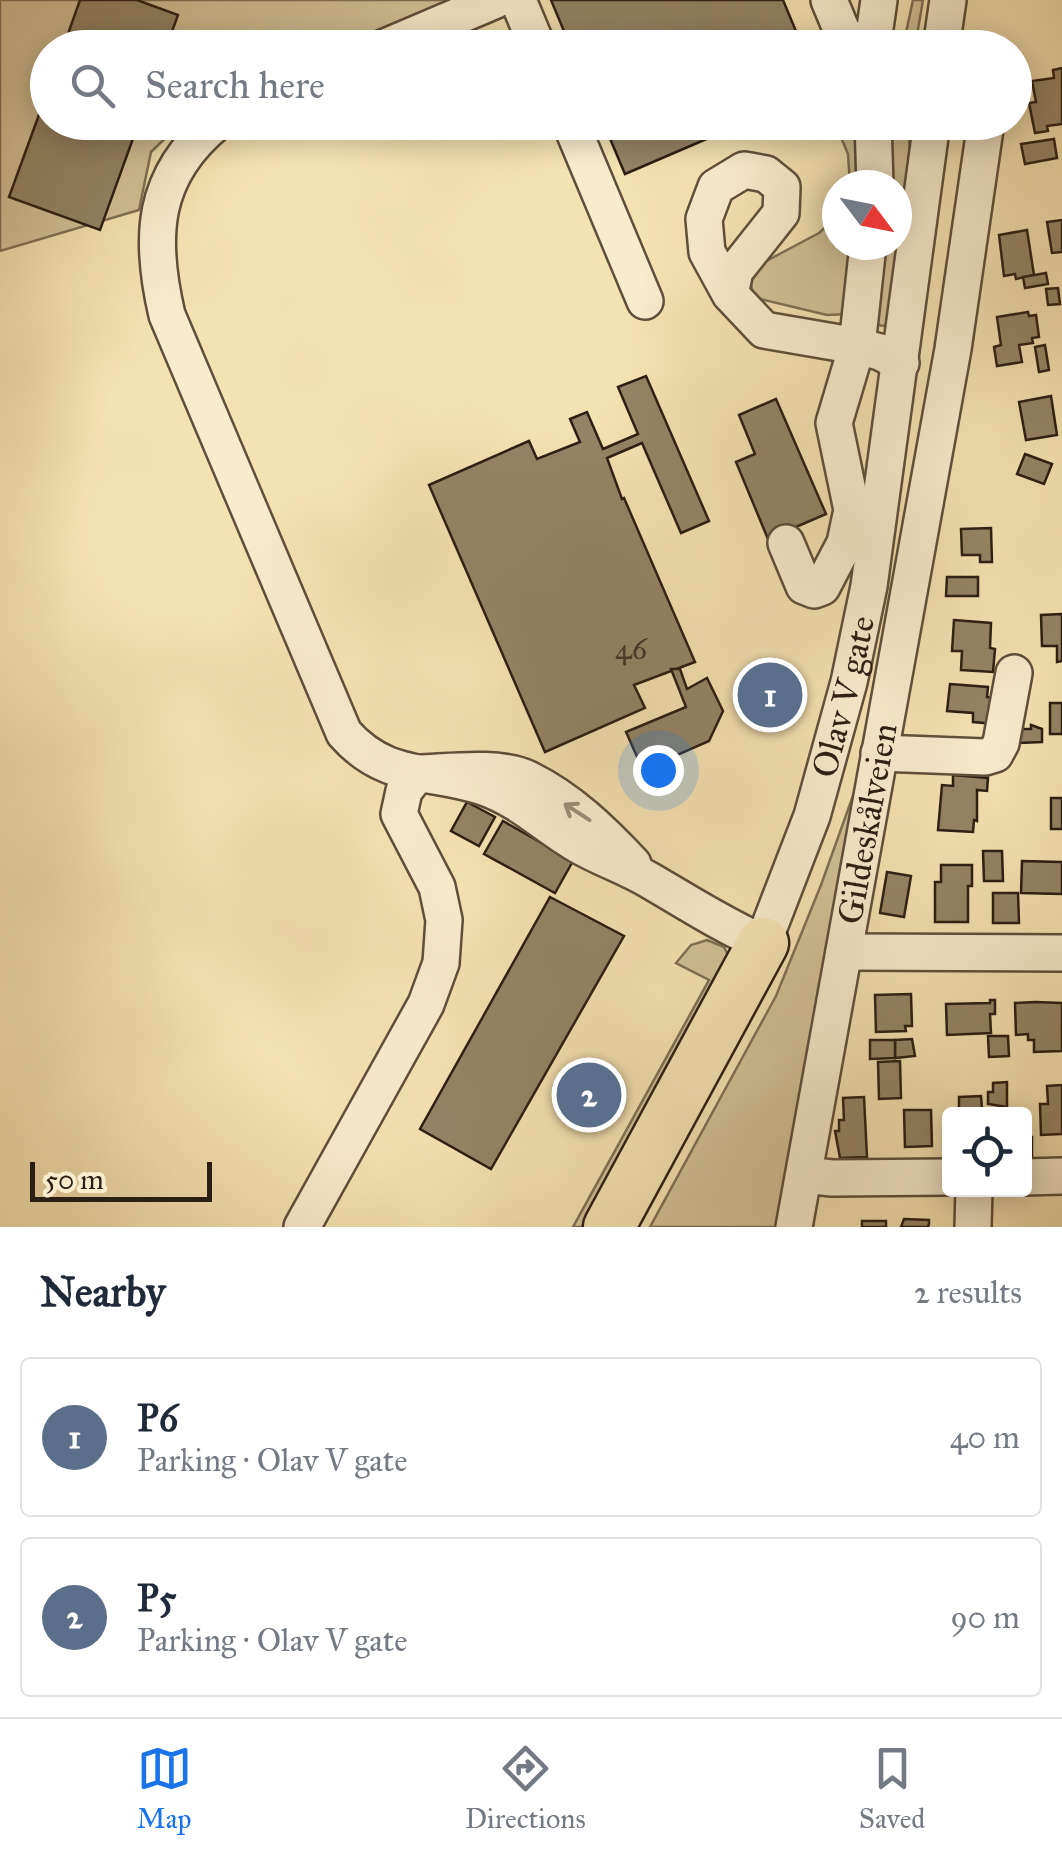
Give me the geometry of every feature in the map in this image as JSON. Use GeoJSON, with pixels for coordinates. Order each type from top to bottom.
{"type":"FeatureCollection","features":[{"type":"Feature","properties":{"kind":"highway","name":"Olav V gate"},"geometry":{"type":"LineString","coordinates":[[609,1227],[763,943]]}},
{"type":"Feature","properties":{"kind":"street"},"geometry":{"type":"LineString","coordinates":[[425,30],[496,0]]}},
{"type":"Feature","properties":{"kind":"street"},"geometry":{"type":"LineString","coordinates":[[518,0],[530,30]]}},
{"type":"Feature","properties":{"kind":"street"},"geometry":{"type":"LineString","coordinates":[[828,0],[841,30]]}},
{"type":"Feature","properties":{"kind":"street"},"geometry":{"type":"LineString","coordinates":[[875,30],[879,0]]}},
{"type":"Feature","properties":{"kind":"street"},"geometry":{"type":"LineString","coordinates":[[944,30],[948,0]]}},
{"type":"Feature","properties":{"kind":"street"},"geometry":{"type":"LineString","coordinates":[[195,140],[166,186],[156,236],[158,274],[167,315],[344,733],[362,754],[399,814],[437,887],[444,920],[441,963],[426,1004],[302,1227]]}},
{"type":"Feature","properties":{"kind":"street"},"geometry":{"type":"LineString","coordinates":[[578,140],[645,301]]}},
{"type":"Feature","properties":{"kind":"street"},"geometry":{"type":"LineString","coordinates":[[874,140],[875,170]]}},
{"type":"Feature","properties":{"kind":"street","name":"Olav V gate"},"geometry":{"type":"LineString","coordinates":[[763,943],[812,816],[849,682],[869,586],[930,140]]}},
{"type":"Feature","properties":{"kind":"street","name":"Gildeskålveien"},"geometry":{"type":"LineString","coordinates":[[794,1227],[953,349],[983,140]]}},
{"type":"Feature","properties":{"kind":"street"},"geometry":{"type":"LineString","coordinates":[[786,543],[804,586],[814,590],[822,587],[844,543],[852,510],[834,423],[858,337],[866,260]]}},
{"type":"Feature","properties":{"kind":"street"},"geometry":{"type":"LineString","coordinates":[[730,294],[774,312],[858,337],[880,352],[902,349]]}},
{"type":"Feature","properties":{"kind":"street"},"geometry":{"type":"LineString","coordinates":[[880,753],[995,754],[1001,744],[1014,672]]}},
{"type":"Feature","properties":{"kind":"street"},"geometry":{"type":"LineString","coordinates":[[362,754],[390,767],[418,773],[475,770],[526,778],[595,823],[647,879],[716,922],[763,943]]}},
{"type":"Feature","properties":{"kind":"street"},"geometry":{"type":"LineString","coordinates":[[399,814],[404,791],[418,773]]}},
{"type":"Feature","properties":{"kind":"street"},"geometry":{"type":"LineString","coordinates":[[844,952],[1062,954]]}},
{"type":"Feature","properties":{"kind":"street"},"geometry":{"type":"LineString","coordinates":[[804,1175],[942,1178]]}},
{"type":"Feature","properties":{"kind":"street"},"geometry":{"type":"LineString","coordinates":[[1032,1177],[1062,1176]]}},
{"type":"Feature","properties":{"kind":"street"},"geometry":{"type":"LineString","coordinates":[[973,1227],[974,1197]]}},
{"type":"Feature","properties":{"kind":"shaded area"},"geometry":{"type":"Polygon","coordinates":[[[0,0],[448,0],[440,13],[398,30],[30,30],[30,140],[163,140],[151,152],[139,210],[0,251],[0,0]]]}},
{"type":"Feature","properties":{"kind":"shaded area"},"geometry":{"type":"Polygon","coordinates":[[[913,0],[923,0],[918,30],[907,30],[913,0]]]}},
{"type":"Feature","properties":{"kind":"shaded area"},"geometry":{"type":"Polygon","coordinates":[[[842,140],[860,140],[861,170],[849,170],[842,140]]]}},
{"type":"Feature","properties":{"kind":"shaded area"},"geometry":{"type":"Polygon","coordinates":[[[892,140],[909,140],[911,167],[889,170],[892,140]]]}},
{"type":"Feature","properties":{"kind":"shaded area"},"geometry":{"type":"Polygon","coordinates":[[[822,230],[822,260],[856,260],[847,314],[827,315],[756,298],[751,282],[755,267],[822,230]]]}},
{"type":"Feature","properties":{"kind":"shaded area"},"geometry":{"type":"Polygon","coordinates":[[[878,260],[900,260],[892,322],[883,326],[873,324],[878,260]]]}},
{"type":"Feature","properties":{"kind":"shaded area"},"geometry":{"type":"Polygon","coordinates":[[[864,765],[778,1227],[650,1227],[776,996],[864,765]]]}},
{"type":"Feature","properties":{"kind":"shaded area"},"geometry":{"type":"Polygon","coordinates":[[[707,940],[724,947],[729,957],[597,1227],[573,1227],[709,980],[676,963],[691,945],[707,940]]]}},
{"type":"Feature","properties":{"kind":"building"},"geometry":{"type":"Polygon","coordinates":[[[80,0],[137,0],[178,15],[173,30],[69,30],[80,0]]]}},
{"type":"Feature","properties":{"kind":"building"},"geometry":{"type":"Polygon","coordinates":[[[551,0],[783,0],[796,30],[564,30],[551,0]]]}},
{"type":"Feature","properties":{"kind":"building"},"geometry":{"type":"Polygon","coordinates":[[[1062,68],[1062,124],[1035,133],[1032,81],[1054,78],[1053,70],[1062,68]]]}},
{"type":"Feature","properties":{"kind":"building"},"geometry":{"type":"Polygon","coordinates":[[[30,139],[132,140],[100,230],[9,197],[30,139]]]}},
{"type":"Feature","properties":{"kind":"building"},"geometry":{"type":"Polygon","coordinates":[[[1054,139],[1057,158],[1025,164],[1021,144],[1054,139]]]}},
{"type":"Feature","properties":{"kind":"building"},"geometry":{"type":"Polygon","coordinates":[[[611,140],[704,140],[625,174],[611,140]]]}},
{"type":"Feature","properties":{"kind":"building"},"geometry":{"type":"Polygon","coordinates":[[[1062,220],[1062,252],[1052,253],[1047,222],[1062,220]]]}},
{"type":"Feature","properties":{"kind":"building"},"geometry":{"type":"Polygon","coordinates":[[[1027,230],[1034,275],[1016,279],[1015,274],[1004,276],[999,235],[1027,230]]]}},
{"type":"Feature","properties":{"kind":"building"},"geometry":{"type":"Polygon","coordinates":[[[1046,273],[1048,284],[1025,288],[1023,277],[1046,273]]]}},
{"type":"Feature","properties":{"kind":"building"},"geometry":{"type":"Polygon","coordinates":[[[1058,288],[1060,304],[1048,305],[1046,289],[1058,288]]]}},
{"type":"Feature","properties":{"kind":"building"},"geometry":{"type":"Polygon","coordinates":[[[1028,312],[1029,316],[1036,315],[1039,337],[1032,338],[1033,343],[1019,345],[1022,362],[997,366],[994,347],[1001,345],[997,317],[1028,312]]]}},
{"type":"Feature","properties":{"kind":"building"},"geometry":{"type":"Polygon","coordinates":[[[1045,345],[1049,370],[1039,372],[1035,347],[1045,345]]]}},
{"type":"Feature","properties":{"kind":"building"},"geometry":{"type":"Polygon","coordinates":[[[646,376],[709,521],[681,533],[642,443],[607,458],[695,662],[634,685],[645,708],[545,752],[429,485],[529,441],[537,459],[580,442],[570,419],[587,412],[603,449],[638,434],[618,387],[646,376]]]}},
{"type":"Feature","properties":{"kind":"building"},"geometry":{"type":"Polygon","coordinates":[[[1051,396],[1057,435],[1026,440],[1019,402],[1051,396]]]}},
{"type":"Feature","properties":{"kind":"building"},"geometry":{"type":"Polygon","coordinates":[[[776,399],[826,514],[768,539],[736,462],[755,454],[739,415],[776,399]]]}},
{"type":"Feature","properties":{"kind":"building"},"geometry":{"type":"Polygon","coordinates":[[[1025,454],[1052,464],[1044,484],[1017,474],[1025,454]]]}},
{"type":"Feature","properties":{"kind":"building"},"geometry":{"type":"Polygon","coordinates":[[[991,528],[992,562],[980,562],[980,555],[962,555],[961,529],[991,528]]]}},
{"type":"Feature","properties":{"kind":"building"},"geometry":{"type":"Polygon","coordinates":[[[947,577],[978,577],[978,596],[946,596],[947,577]]]}},
{"type":"Feature","properties":{"kind":"building"},"geometry":{"type":"Polygon","coordinates":[[[1062,614],[1062,661],[1057,662],[1057,646],[1042,646],[1041,615],[1062,614]]]}},
{"type":"Feature","properties":{"kind":"building"},"geometry":{"type":"Polygon","coordinates":[[[954,620],[991,623],[993,672],[961,670],[962,651],[952,651],[954,620]]]}},
{"type":"Feature","properties":{"kind":"building"},"geometry":{"type":"Polygon","coordinates":[[[671,669],[680,669],[687,689],[707,678],[723,711],[709,741],[643,770],[626,732],[686,707],[671,669]]]}},
{"type":"Feature","properties":{"kind":"building"},"geometry":{"type":"Polygon","coordinates":[[[950,684],[988,687],[987,697],[998,698],[995,724],[973,722],[973,713],[947,711],[950,684]]]}},
{"type":"Feature","properties":{"kind":"building"},"geometry":{"type":"Polygon","coordinates":[[[1050,703],[1062,703],[1062,734],[1050,734],[1050,703]]]}},
{"type":"Feature","properties":{"kind":"building"},"geometry":{"type":"Polygon","coordinates":[[[1031,725],[1042,729],[1042,742],[1019,743],[1019,729],[1031,729],[1031,725]]]}},
{"type":"Feature","properties":{"kind":"building"},"geometry":{"type":"Polygon","coordinates":[[[953,775],[988,778],[987,791],[977,790],[973,832],[938,830],[942,785],[953,786],[953,775]]]}},
{"type":"Feature","properties":{"kind":"building"},"geometry":{"type":"Polygon","coordinates":[[[1051,798],[1062,798],[1062,829],[1051,829],[1051,798]]]}},
{"type":"Feature","properties":{"kind":"building"},"geometry":{"type":"Polygon","coordinates":[[[467,802],[495,817],[479,846],[451,831],[467,802]]]}},
{"type":"Feature","properties":{"kind":"building"},"geometry":{"type":"Polygon","coordinates":[[[503,821],[573,861],[555,893],[484,854],[503,821]]]}},
{"type":"Feature","properties":{"kind":"building"},"geometry":{"type":"Polygon","coordinates":[[[983,851],[1002,851],[1003,881],[984,881],[983,851]]]}},
{"type":"Feature","properties":{"kind":"building"},"geometry":{"type":"Polygon","coordinates":[[[1022,861],[1062,862],[1062,894],[1021,893],[1022,861]]]}},
{"type":"Feature","properties":{"kind":"building"},"geometry":{"type":"Polygon","coordinates":[[[941,865],[972,865],[968,922],[935,922],[935,882],[941,882],[941,865]]]}},
{"type":"Feature","properties":{"kind":"building"},"geometry":{"type":"Polygon","coordinates":[[[887,872],[911,876],[904,917],[880,913],[887,872]]]}},
{"type":"Feature","properties":{"kind":"building"},"geometry":{"type":"Polygon","coordinates":[[[993,893],[1018,893],[1019,923],[993,923],[993,893]]]}},
{"type":"Feature","properties":{"kind":"building"},"geometry":{"type":"Polygon","coordinates":[[[550,897],[624,936],[491,1169],[420,1129],[550,897]]]}},
{"type":"Feature","properties":{"kind":"building"},"geometry":{"type":"Polygon","coordinates":[[[911,994],[912,1026],[905,1026],[906,1031],[876,1032],[875,995],[911,994]]]}},
{"type":"Feature","properties":{"kind":"building"},"geometry":{"type":"Polygon","coordinates":[[[995,1000],[995,1014],[990,1014],[991,1033],[947,1035],[946,1004],[995,1000]]]}},
{"type":"Feature","properties":{"kind":"building"},"geometry":{"type":"Polygon","coordinates":[[[1015,1003],[1062,1003],[1062,1051],[1034,1052],[1034,1040],[1028,1040],[1028,1034],[1016,1035],[1015,1003]]]}},
{"type":"Feature","properties":{"kind":"building"},"geometry":{"type":"Polygon","coordinates":[[[988,1036],[1008,1036],[1009,1056],[989,1057],[988,1036]]]}},
{"type":"Feature","properties":{"kind":"building"},"geometry":{"type":"Polygon","coordinates":[[[912,1039],[915,1056],[895,1058],[895,1040],[912,1039]]]}},
{"type":"Feature","properties":{"kind":"building"},"geometry":{"type":"Polygon","coordinates":[[[870,1040],[895,1040],[895,1058],[870,1059],[870,1040]]]}},
{"type":"Feature","properties":{"kind":"building"},"geometry":{"type":"Polygon","coordinates":[[[900,1061],[901,1098],[879,1099],[878,1062],[900,1061]]]}},
{"type":"Feature","properties":{"kind":"building"},"geometry":{"type":"Polygon","coordinates":[[[1007,1082],[1007,1107],[988,1104],[993,1083],[1007,1082]]]}},
{"type":"Feature","properties":{"kind":"building"},"geometry":{"type":"Polygon","coordinates":[[[1062,1085],[1062,1134],[1041,1135],[1040,1104],[1048,1104],[1047,1086],[1062,1085]]]}},
{"type":"Feature","properties":{"kind":"building"},"geometry":{"type":"Polygon","coordinates":[[[981,1096],[982,1107],[959,1107],[959,1097],[981,1096]]]}},
{"type":"Feature","properties":{"kind":"building"},"geometry":{"type":"Polygon","coordinates":[[[864,1097],[867,1157],[840,1158],[835,1131],[839,1131],[839,1120],[844,1120],[843,1098],[864,1097]]]}},
{"type":"Feature","properties":{"kind":"building"},"geometry":{"type":"Polygon","coordinates":[[[904,1110],[931,1110],[932,1146],[905,1147],[904,1110]]]}},
{"type":"Feature","properties":{"kind":"building"},"geometry":{"type":"Polygon","coordinates":[[[904,1219],[929,1220],[929,1224],[901,1227],[904,1219]]]}},
{"type":"Feature","properties":{"kind":"building"},"geometry":{"type":"Polygon","coordinates":[[[862,1221],[886,1221],[886,1227],[862,1227],[862,1221]]]}},
{"type":"Feature","properties":{"kind":"place","name":"P6"},"geometry":{"type":"Point","coordinates":[770,695]}},
{"type":"Feature","properties":{"kind":"place","name":"P5"},"geometry":{"type":"Point","coordinates":[589,1095]}}]}
